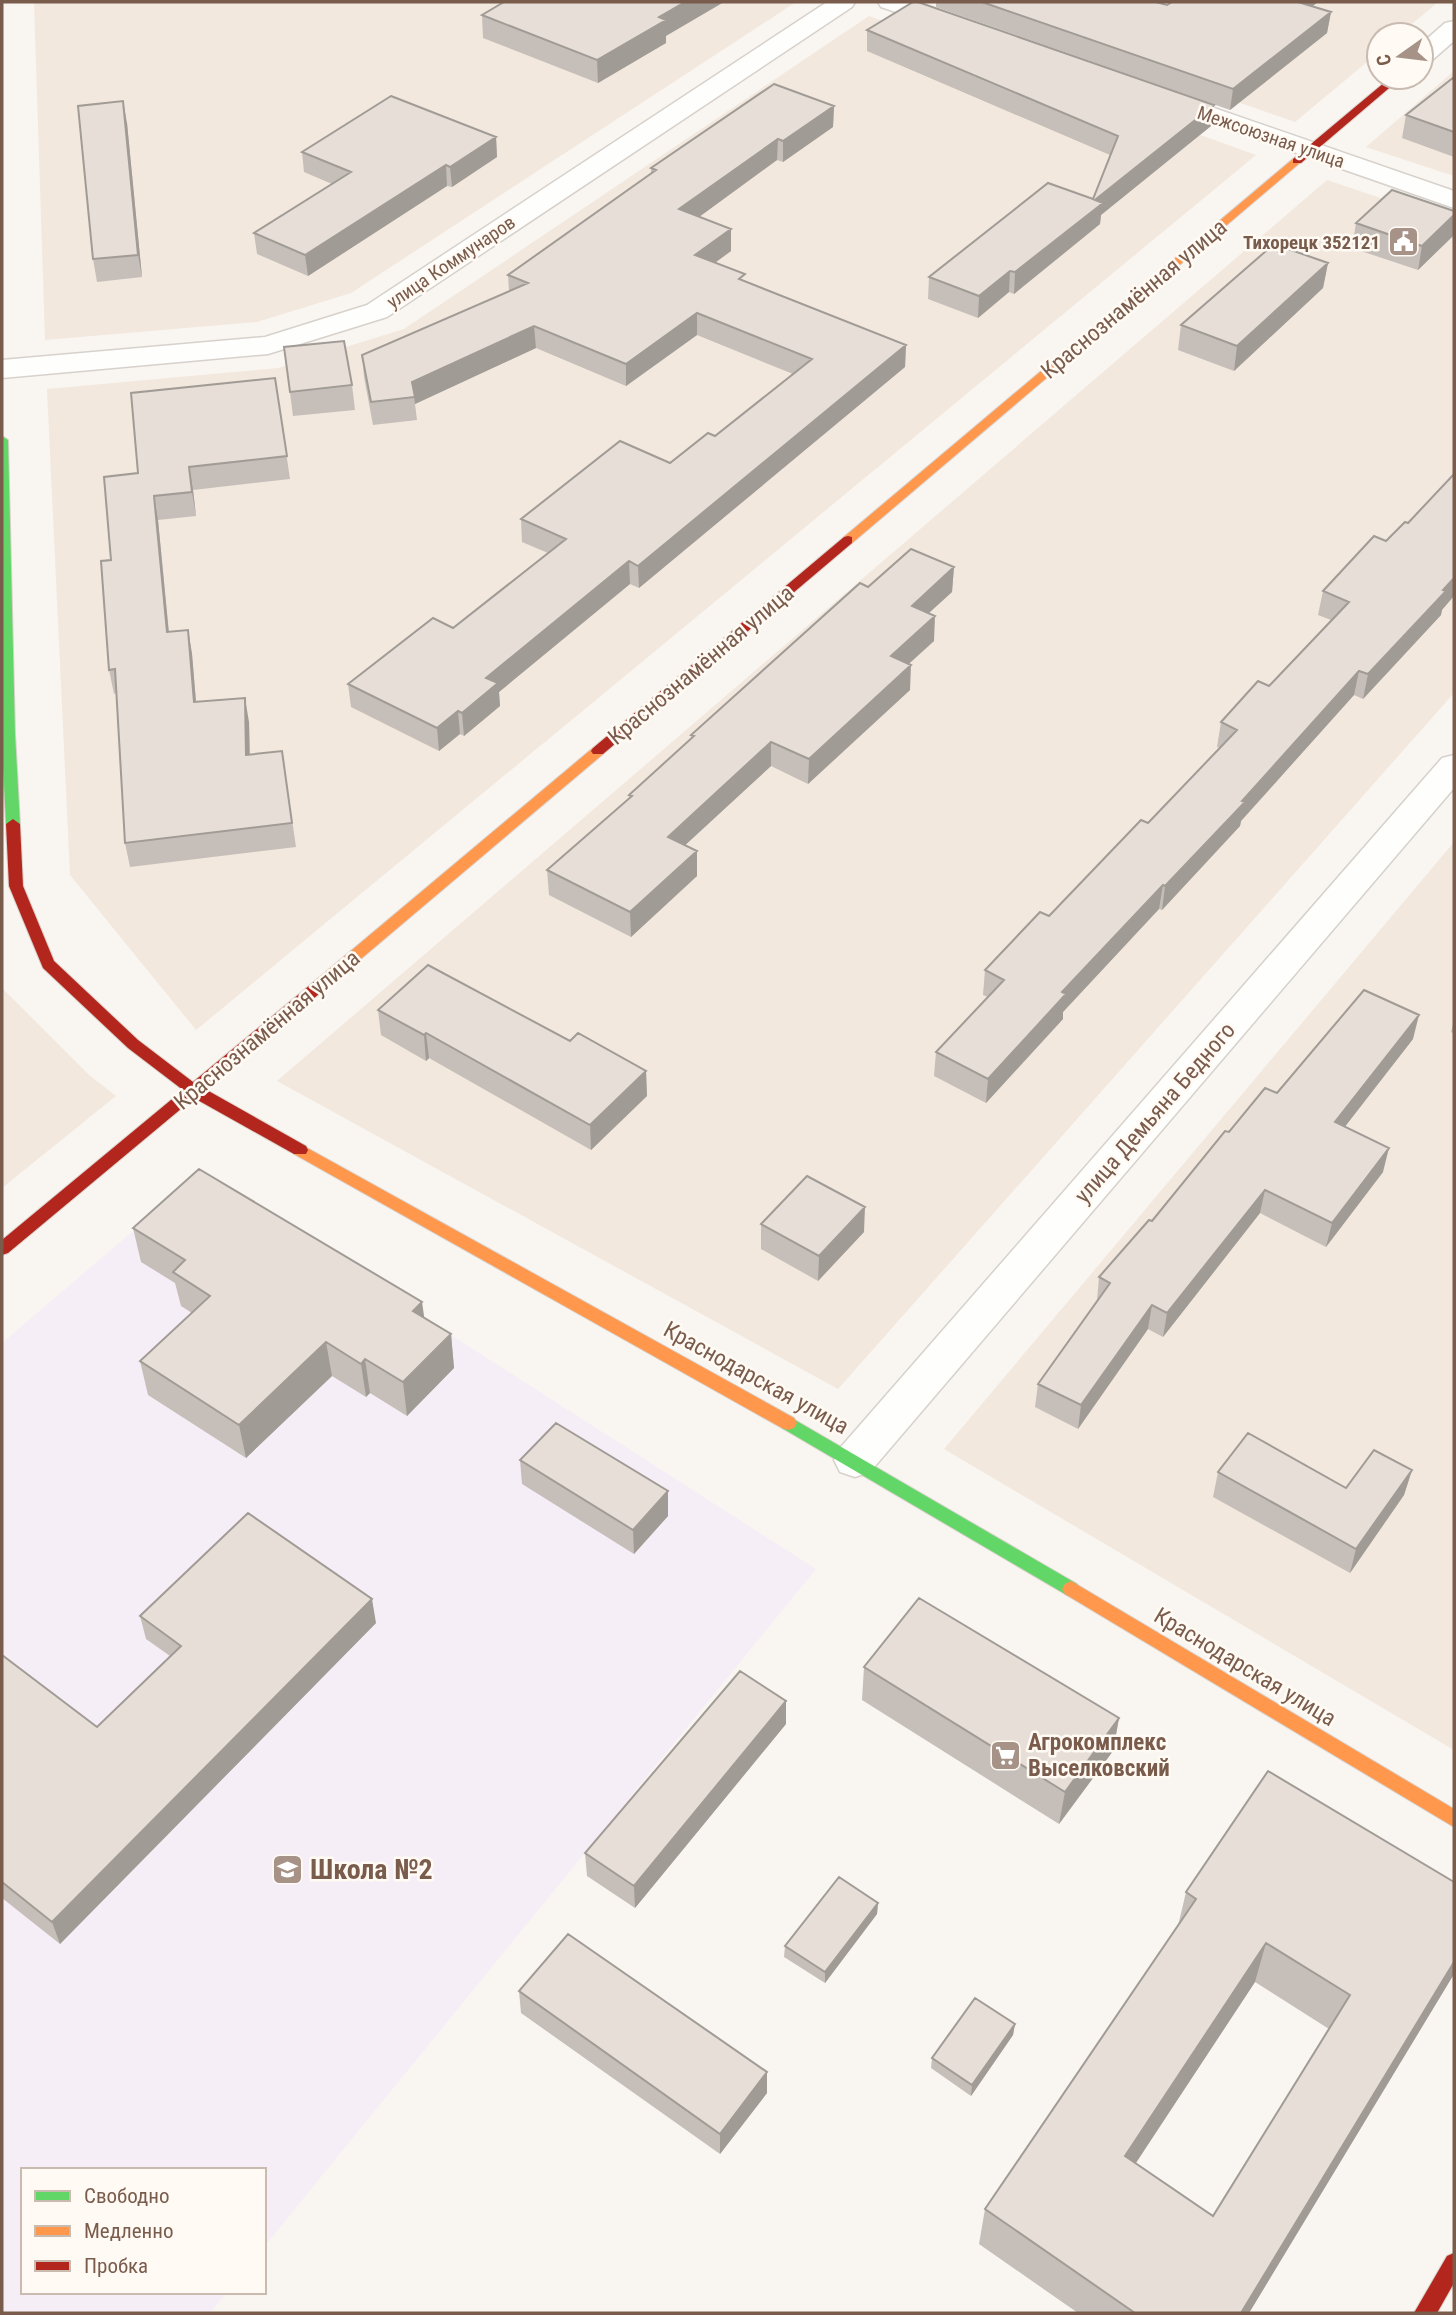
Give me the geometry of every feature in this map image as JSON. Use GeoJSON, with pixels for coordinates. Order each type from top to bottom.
{"type":"FeatureCollection","features":[{"type":"Feature","properties":{"kind":"street","name":"улица Коммунаров"},"geometry":{"type":"LineString","coordinates":[[2,369],[268,345],[377,311],[843,2]]}},
{"type":"Feature","properties":{"kind":"street"},"geometry":{"type":"LineString","coordinates":[[890,2],[982,34]]}},
{"type":"Feature","properties":{"kind":"street"},"geometry":{"type":"LineString","coordinates":[[1435,45],[1454,28]]}},
{"type":"Feature","properties":{"kind":"street","name":"Межсоюзная улица"},"geometry":{"type":"LineString","coordinates":[[1140,90],[1454,200]]}},
{"type":"Feature","properties":{"kind":"street","name":"Краснознамённая улица"},"geometry":{"type":"LineString","coordinates":[[2,1248],[195,1091],[1381,91]]}},
{"type":"Feature","properties":{"kind":"street"},"geometry":{"type":"LineString","coordinates":[[2,440],[5,734]]}},
{"type":"Feature","properties":{"kind":"street","name":"Краснодарская улица"},"geometry":{"type":"LineString","coordinates":[[5,734],[16,886],[48,964],[133,1044],[195,1091],[855,1460],[1454,1819]]}},
{"type":"Feature","properties":{"kind":"street","name":"улица Демьяна Бедного"},"geometry":{"type":"LineString","coordinates":[[855,1460],[1454,766]]}},
{"type":"Feature","properties":{"kind":"street"},"geometry":{"type":"LineString","coordinates":[[1424,2313],[1454,2263]]}},
{"type":"Feature","properties":{"kind":"shaded area"},"geometry":{"type":"Polygon","coordinates":[[[34,2],[796,2],[351,293],[257,322],[45,340],[34,2]]]}},
{"type":"Feature","properties":{"kind":"shaded area"},"geometry":{"type":"Polygon","coordinates":[[[952,2],[1438,2],[1416,21],[1365,21],[1365,64],[1295,122],[952,2]]]}},
{"type":"Feature","properties":{"kind":"shaded area"},"geometry":{"type":"Polygon","coordinates":[[[869,16],[1256,155],[196,1030],[70,875],[47,389],[278,368],[404,329],[869,16]]]}},
{"type":"Feature","properties":{"kind":"shaded area"},"geometry":{"type":"Polygon","coordinates":[[[1454,71],[1454,176],[1366,147],[1431,91],[1435,91],[1435,87],[1454,71]]]}},
{"type":"Feature","properties":{"kind":"shaded area"},"geometry":{"type":"Polygon","coordinates":[[[1327,180],[1454,223],[1454,693],[838,1389],[277,1081],[1327,180]]]}},
{"type":"Feature","properties":{"kind":"shaded area"},"geometry":{"type":"Polygon","coordinates":[[[1454,842],[1454,1750],[944,1449],[1454,842]]]}},
{"type":"Feature","properties":{"kind":"shaded area"},"geometry":{"type":"Polygon","coordinates":[[[2,988],[89,1075],[116,1096],[2,1188],[2,988]]]}},
{"type":"Feature","properties":{"kind":"shaded area","name":"Школа №2"},"geometry":{"type":"Polygon","coordinates":[[[200,1174],[816,1569],[266,2245],[266,2168],[21,2168],[21,2294],[225,2294],[210,2313],[2,2313],[2,1343],[200,1174]]]}},
{"type":"Feature","properties":{"kind":"building"},"geometry":{"type":"Polygon","coordinates":[[[504,2],[685,2],[659,17],[666,20],[597,60],[482,15],[504,2]]]}},
{"type":"Feature","properties":{"kind":"building"},"geometry":{"type":"Polygon","coordinates":[[[913,2],[1214,105],[1095,200],[1103,203],[1015,272],[1010,271],[979,296],[929,277],[1048,183],[1093,199],[1118,136],[867,30],[913,2]]]}},
{"type":"Feature","properties":{"kind":"building"},"geometry":{"type":"Polygon","coordinates":[[[982,2],[1156,2],[1167,5],[1172,2],[1298,2],[1331,12],[1233,89],[982,2]]]}},
{"type":"Feature","properties":{"kind":"building"},"geometry":{"type":"Polygon","coordinates":[[[1454,77],[1454,132],[1406,115],[1454,77]]]}},
{"type":"Feature","properties":{"kind":"building"},"geometry":{"type":"Polygon","coordinates":[[[774,84],[834,106],[783,141],[778,139],[679,209],[731,229],[695,255],[745,274],[739,279],[906,345],[638,566],[629,561],[486,678],[498,683],[462,713],[458,711],[437,728],[348,684],[433,618],[453,628],[566,539],[521,519],[620,441],[670,463],[708,433],[715,436],[812,359],[697,313],[626,364],[534,326],[412,382],[415,397],[371,402],[362,355],[528,283],[508,275],[656,170],[651,168],[774,84]]]}},
{"type":"Feature","properties":{"kind":"building"},"geometry":{"type":"Polygon","coordinates":[[[391,96],[496,137],[450,167],[446,165],[305,255],[254,233],[351,172],[302,152],[391,96]]]}},
{"type":"Feature","properties":{"kind":"building"},"geometry":{"type":"Polygon","coordinates":[[[123,101],[138,255],[93,259],[78,106],[123,101]]]}},
{"type":"Feature","properties":{"kind":"building"},"geometry":{"type":"Polygon","coordinates":[[[1392,190],[1454,211],[1454,215],[1422,246],[1356,223],[1392,190]]]}},
{"type":"Feature","properties":{"kind":"building"},"geometry":{"type":"Polygon","coordinates":[[[1274,244],[1328,263],[1237,346],[1181,325],[1274,244]]]}},
{"type":"Feature","properties":{"kind":"building"},"geometry":{"type":"Polygon","coordinates":[[[344,341],[352,385],[290,392],[284,347],[344,341]]]}},
{"type":"Feature","properties":{"kind":"building"},"geometry":{"type":"Polygon","coordinates":[[[275,378],[287,456],[189,467],[192,492],[154,496],[167,632],[188,630],[194,702],[245,698],[246,755],[282,751],[292,823],[125,843],[115,669],[109,670],[101,561],[111,560],[104,477],[138,473],[131,393],[275,378]]]}},
{"type":"Feature","properties":{"kind":"building"},"geometry":{"type":"Polygon","coordinates":[[[1454,474],[1454,578],[1443,590],[1446,591],[1368,674],[1359,671],[1242,801],[1245,802],[1062,992],[1066,994],[988,1079],[936,1052],[1004,980],[985,970],[1040,912],[1049,916],[1141,820],[1148,823],[1237,730],[1221,722],[1258,681],[1269,686],[1349,602],[1323,591],[1374,536],[1386,541],[1405,522],[1408,523],[1454,474]]]}},
{"type":"Feature","properties":{"kind":"building"},"geometry":{"type":"Polygon","coordinates":[[[911,549],[954,567],[912,606],[935,616],[891,656],[911,665],[809,759],[771,742],[668,837],[697,851],[630,912],[547,870],[632,796],[629,795],[694,736],[691,735],[860,583],[868,587],[911,549]]]}},
{"type":"Feature","properties":{"kind":"building"},"geometry":{"type":"Polygon","coordinates":[[[428,965],[570,1041],[578,1033],[646,1071],[590,1125],[426,1033],[424,1035],[378,1010],[428,965]]]}},
{"type":"Feature","properties":{"kind":"building"},"geometry":{"type":"Polygon","coordinates":[[[1364,990],[1419,1015],[1335,1122],[1389,1148],[1332,1223],[1265,1190],[1167,1313],[1152,1305],[1081,1405],[1038,1384],[1110,1283],[1099,1277],[1149,1220],[1152,1221],[1225,1131],[1229,1132],[1265,1088],[1277,1093],[1364,990]]]}},
{"type":"Feature","properties":{"kind":"building"},"geometry":{"type":"Polygon","coordinates":[[[199,1169],[422,1302],[413,1311],[451,1334],[403,1382],[365,1359],[361,1364],[326,1342],[239,1425],[140,1361],[210,1296],[173,1272],[185,1260],[133,1228],[199,1169]]]}},
{"type":"Feature","properties":{"kind":"building"},"geometry":{"type":"Polygon","coordinates":[[[807,1176],[865,1207],[819,1256],[761,1224],[807,1176]]]}},
{"type":"Feature","properties":{"kind":"building"},"geometry":{"type":"Polygon","coordinates":[[[556,1423],[668,1491],[633,1530],[520,1460],[556,1423]]]}},
{"type":"Feature","properties":{"kind":"building"},"geometry":{"type":"Polygon","coordinates":[[[1248,1433],[1346,1488],[1374,1450],[1412,1470],[1356,1549],[1218,1472],[1248,1433]]]}},
{"type":"Feature","properties":{"kind":"building"},"geometry":{"type":"Polygon","coordinates":[[[248,1513],[372,1599],[52,1922],[2,1882],[2,1655],[97,1727],[181,1646],[140,1616],[248,1513]]]}},
{"type":"Feature","properties":{"kind":"building"},"geometry":{"type":"Polygon","coordinates":[[[919,1598],[1119,1718],[1065,1792],[864,1667],[919,1598]]]}},
{"type":"Feature","properties":{"kind":"building"},"geometry":{"type":"Polygon","coordinates":[[[740,1671],[786,1701],[634,1886],[585,1853],[740,1671]]]}},
{"type":"Feature","properties":{"kind":"building"},"geometry":{"type":"Polygon","coordinates":[[[1268,1771],[1454,1882],[1454,1962],[1241,2313],[1135,2313],[985,2209],[1196,1899],[1186,1892],[1268,1771]],[[1266,1943],[1125,2156],[1213,2216],[1350,1995],[1266,1943]]]}},
{"type":"Feature","properties":{"kind":"building"},"geometry":{"type":"Polygon","coordinates":[[[839,1877],[878,1903],[825,1972],[785,1946],[839,1877]]]}},
{"type":"Feature","properties":{"kind":"building"},"geometry":{"type":"Polygon","coordinates":[[[568,1934],[767,2072],[720,2134],[519,1991],[568,1934]]]}},
{"type":"Feature","properties":{"kind":"building"},"geometry":{"type":"Polygon","coordinates":[[[975,1998],[1015,2024],[972,2085],[932,2058],[975,1998]]]}},
{"type":"Feature","properties":{"kind":"traffic: fast"},"geometry":{"type":"LineString","coordinates":[[2,440],[8,734],[13,824]]}},
{"type":"Feature","properties":{"kind":"traffic: fast"},"geometry":{"type":"LineString","coordinates":[[788,1423],[1071,1589]]}},
{"type":"Feature","properties":{"kind":"traffic: slow"},"geometry":{"type":"LineString","coordinates":[[848,540],[1297,161]]}},
{"type":"Feature","properties":{"kind":"traffic: slow"},"geometry":{"type":"LineString","coordinates":[[332,975],[598,751]]}},
{"type":"Feature","properties":{"kind":"traffic: slow"},"geometry":{"type":"LineString","coordinates":[[300,1150],[788,1423]]}},
{"type":"Feature","properties":{"kind":"traffic: slow"},"geometry":{"type":"LineString","coordinates":[[1071,1589],[1454,1819]]}},
{"type":"Feature","properties":{"kind":"traffic: jam"},"geometry":{"type":"LineString","coordinates":[[1297,161],[1380,91]]}},
{"type":"Feature","properties":{"kind":"traffic: jam"},"geometry":{"type":"LineString","coordinates":[[598,751],[848,540]]}},
{"type":"Feature","properties":{"kind":"traffic: jam"},"geometry":{"type":"LineString","coordinates":[[13,824],[16,886],[48,964],[133,1044],[195,1091],[300,1150]]}},
{"type":"Feature","properties":{"kind":"traffic: jam"},"geometry":{"type":"LineString","coordinates":[[2,1249],[332,975]]}},
{"type":"Feature","properties":{"kind":"traffic: jam"},"geometry":{"type":"LineString","coordinates":[[1425,2313],[1454,2263]]}},
{"type":"Feature","properties":{"kind":"place","name":"Тихорецк 352121"},"geometry":{"type":"Point","coordinates":[1403,242]}},
{"type":"Feature","properties":{"kind":"place","name":"Агрокомплекс Выселковский"},"geometry":{"type":"Point","coordinates":[1005,1755]}},
{"type":"Feature","properties":{"kind":"place","name":"Школа №2"},"geometry":{"type":"Point","coordinates":[287,1869]}}]}
